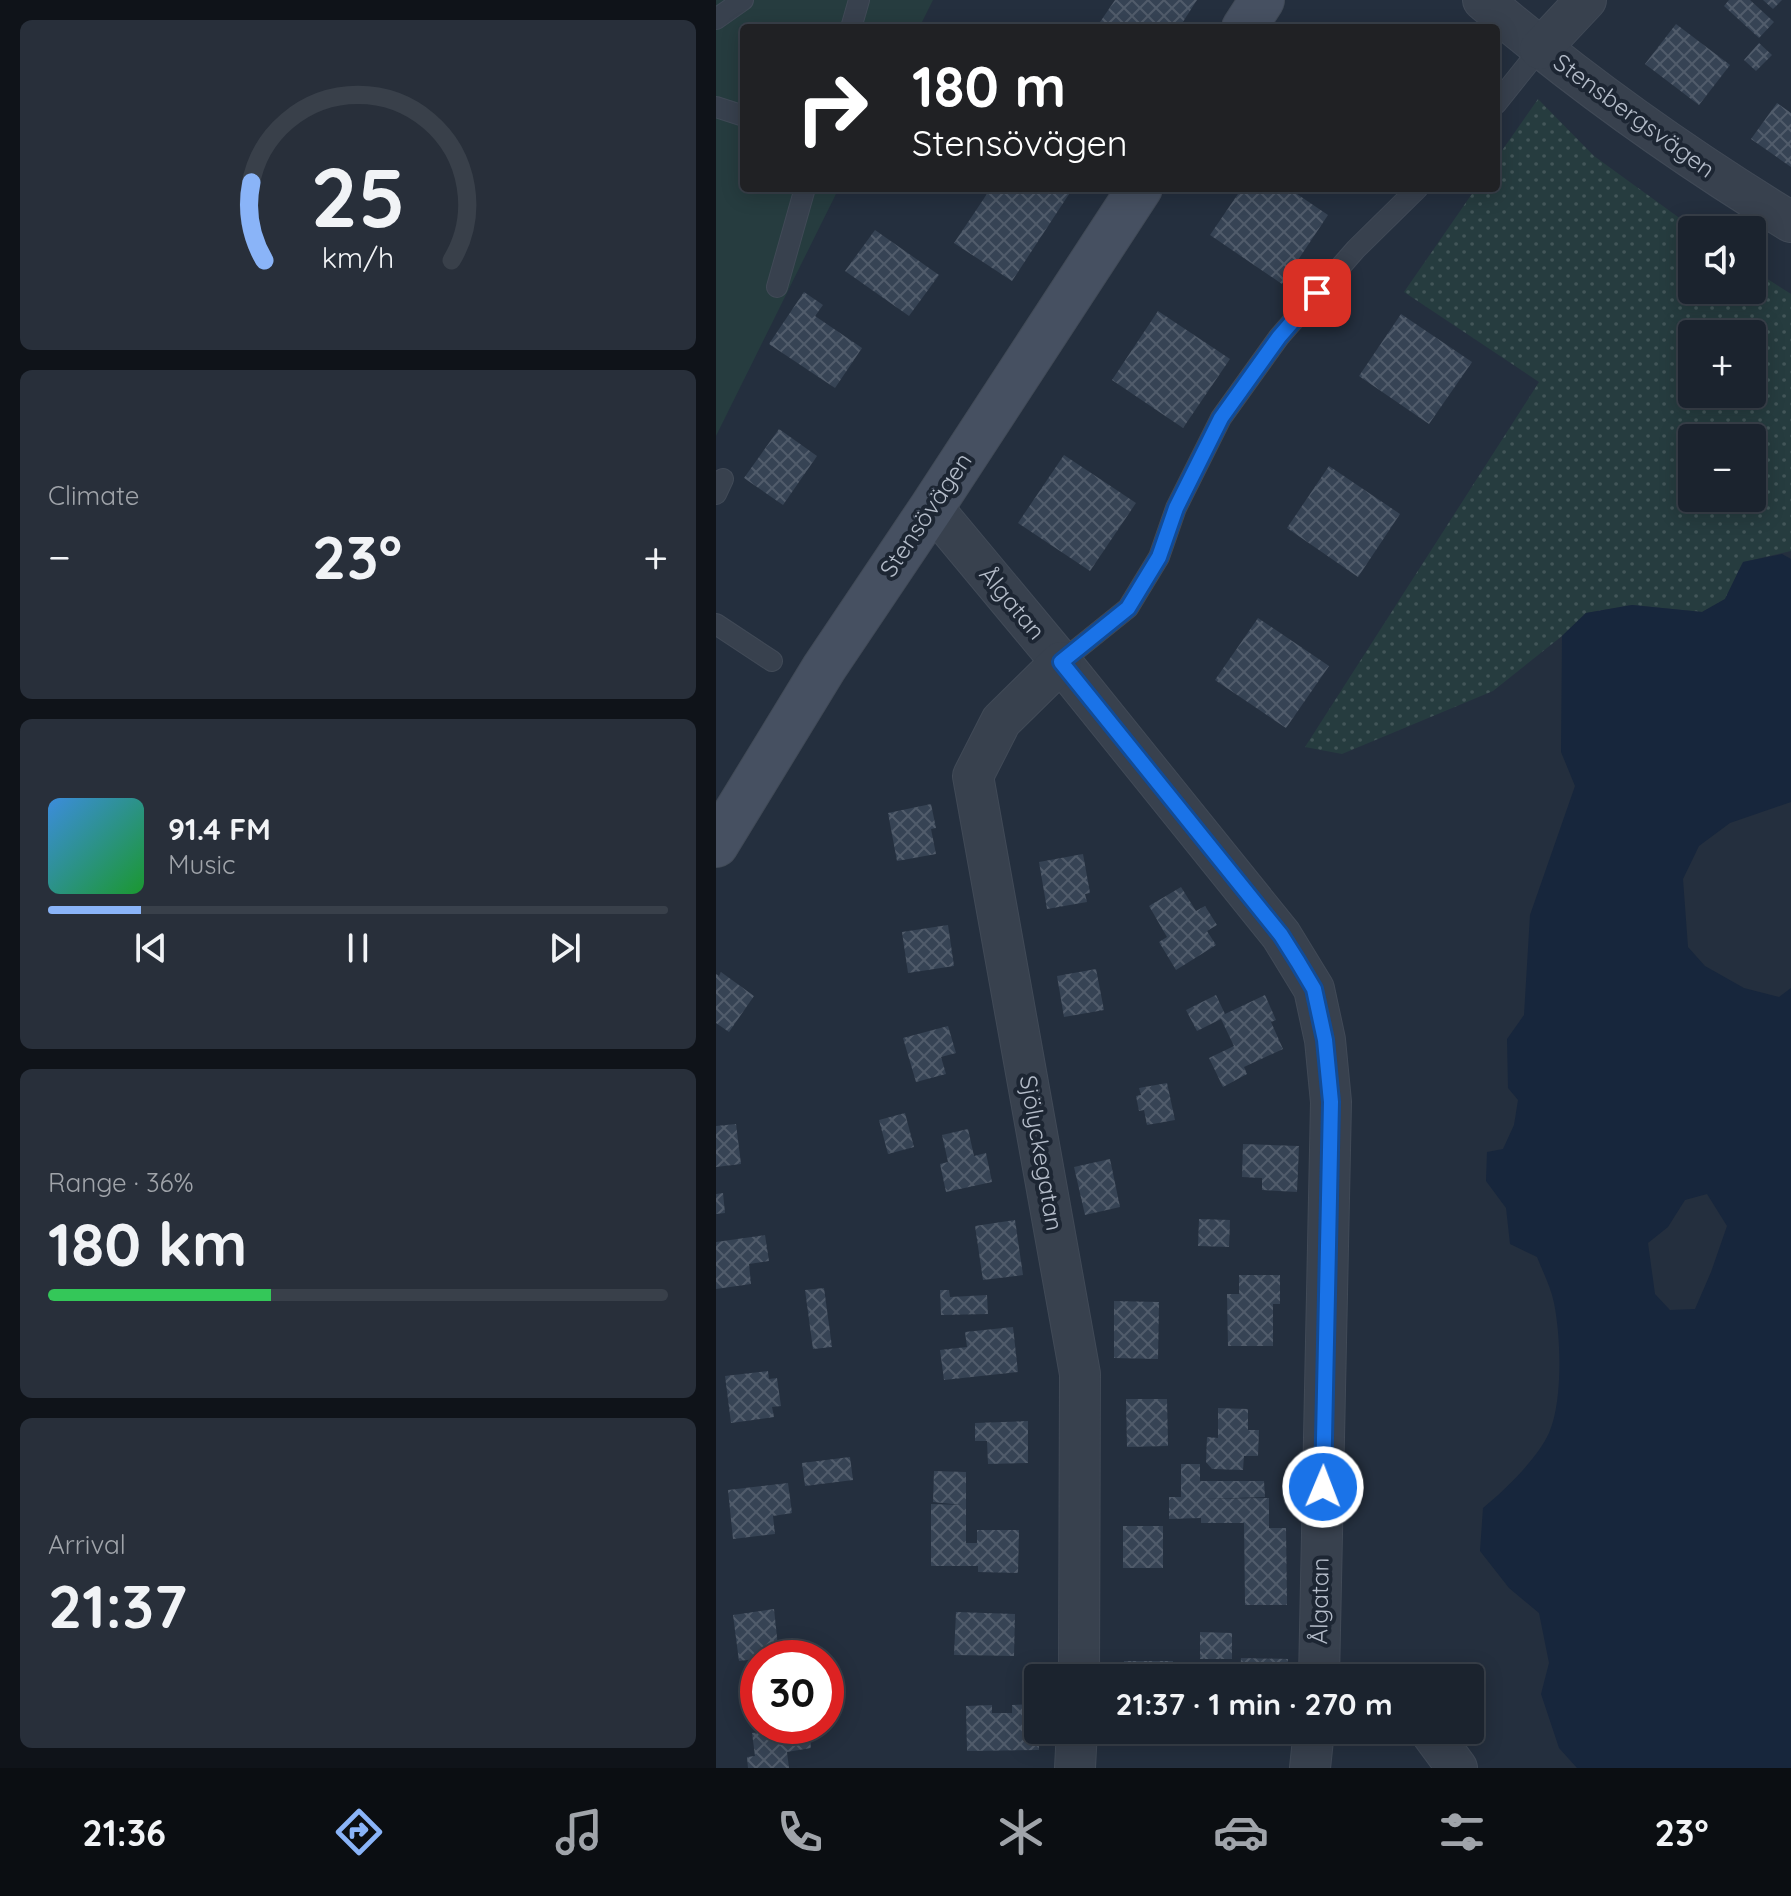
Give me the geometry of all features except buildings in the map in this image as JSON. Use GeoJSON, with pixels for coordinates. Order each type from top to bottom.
{"type":"FeatureCollection","features":[{"type":"Feature","properties":{"kind":"street"},"geometry":{"type":"LineString","coordinates":[[1247,24],[1262,0]]}},
{"type":"Feature","properties":{"kind":"street","name":"Stensbergsvägen"},"geometry":{"type":"LineString","coordinates":[[1483,0],[1540,49],[1723,181],[1791,222]]}},
{"type":"Feature","properties":{"kind":"street"},"geometry":{"type":"LineString","coordinates":[[1540,49],[1586,0]]}},
{"type":"Feature","properties":{"kind":"street","name":"Stensövägen"},"geometry":{"type":"LineString","coordinates":[[716,845],[824,668],[1137,192]]}},
{"type":"Feature","properties":{"kind":"street","name":"Ålgatan"},"geometry":{"type":"LineString","coordinates":[[932,507],[1281,935],[1314,989],[1325,1040],[1331,1102],[1327,1664]]}},
{"type":"Feature","properties":{"kind":"street","name":"Sjölyckegatan"},"geometry":{"type":"LineString","coordinates":[[1061,662],[1001,721],[973,776],[1080,1374],[1079,1664]]}},
{"type":"Feature","properties":{"kind":"street"},"geometry":{"type":"LineString","coordinates":[[1075,1768],[1076,1744]]}},
{"type":"Feature","properties":{"kind":"street"},"geometry":{"type":"LineString","coordinates":[[1310,1768],[1313,1744]]}},
{"type":"Feature","properties":{"kind":"street"},"geometry":{"type":"LineString","coordinates":[[1439,1744],[1457,1768]]}},
{"type":"Feature","properties":{"kind":"lane"},"geometry":{"type":"LineString","coordinates":[[716,19],[743,0]]}},
{"type":"Feature","properties":{"kind":"lane"},"geometry":{"type":"LineString","coordinates":[[852,24],[859,0]]}},
{"type":"Feature","properties":{"kind":"lane"},"geometry":{"type":"LineString","coordinates":[[1500,99],[1540,49]]}},
{"type":"Feature","properties":{"kind":"lane"},"geometry":{"type":"LineString","coordinates":[[716,107],[740,115]]}},
{"type":"Feature","properties":{"kind":"lane"},"geometry":{"type":"LineString","coordinates":[[777,287],[804,192]]}},
{"type":"Feature","properties":{"kind":"lane"},"geometry":{"type":"LineString","coordinates":[[1061,662],[1128,608],[1159,557],[1176,508],[1221,418],[1279,337],[1356,249],[1414,192]]}},
{"type":"Feature","properties":{"kind":"lane"},"geometry":{"type":"LineString","coordinates":[[716,624],[772,661]]}},
{"type":"Feature","properties":{"kind":"green space"},"geometry":{"type":"Polygon","coordinates":[[[716,0],[933,0],[921,24],[740,24],[740,192],[837,192],[716,436],[716,0]]]}},
{"type":"Feature","properties":{"kind":"green space"},"geometry":{"type":"Polygon","coordinates":[[[1538,99],[1594,156],[1678,217],[1678,304],[1766,304],[1766,278],[1791,294],[1791,551],[1743,562],[1725,599],[1702,612],[1632,605],[1586,613],[1493,691],[1342,754],[1305,747],[1539,382],[1404,292],[1473,192],[1500,192],[1500,153],[1538,99]]]}},
{"type":"Feature","properties":{"kind":"water"},"geometry":{"type":"Polygon","coordinates":[[[1782,554],[1791,559],[1791,802],[1730,823],[1699,846],[1683,879],[1688,947],[1705,966],[1744,988],[1779,997],[1791,988],[1791,1768],[1577,1768],[1559,1748],[1541,1694],[1549,1663],[1539,1613],[1509,1588],[1480,1551],[1483,1508],[1529,1463],[1549,1433],[1557,1404],[1559,1369],[1551,1292],[1537,1257],[1510,1244],[1506,1208],[1486,1181],[1487,1152],[1503,1149],[1514,1125],[1518,1100],[1508,1088],[1507,1039],[1524,1015],[1530,915],[1575,786],[1561,752],[1562,636],[1586,613],[1632,605],[1702,612],[1725,599],[1743,562],[1782,554]],[[1707,1194],[1685,1200],[1668,1227],[1648,1243],[1655,1294],[1670,1310],[1695,1309],[1727,1226],[1707,1194]]]}},
{"type":"Feature","properties":{"kind":"route"},"geometry":{"type":"LineString","coordinates":[[1317,293],[1279,337],[1221,418],[1176,508],[1159,557],[1128,608],[1061,662],[1281,935],[1314,989],[1325,1040],[1331,1102],[1323,1487]]}}]}
